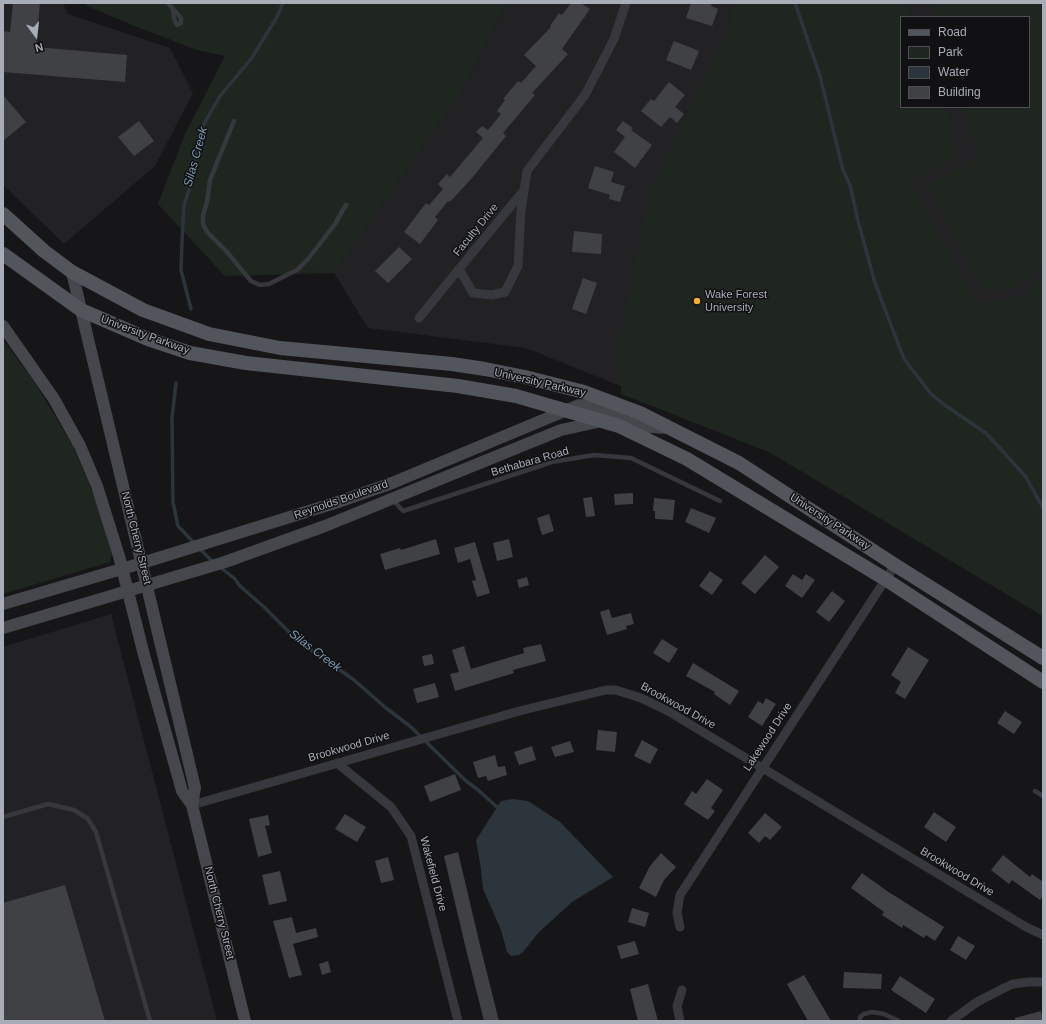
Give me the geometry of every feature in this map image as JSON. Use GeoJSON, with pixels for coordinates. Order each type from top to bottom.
{"type":"FeatureCollection","features":[{"type":"Feature","properties":{"kind":"main road","name":"University Parkway"},"geometry":{"type":"LineString","coordinates":[[3,214],[44,251],[72,272],[143,310],[209,334],[280,348],[452,364],[525,377],[604,399],[640,413],[739,463],[895,565],[1043,658]]}},
{"type":"Feature","properties":{"kind":"main road","name":"University Parkway"},"geometry":{"type":"LineString","coordinates":[[3,254],[81,310],[171,347],[210,357],[275,367],[458,386],[516,396],[619,426],[687,458],[885,579],[1043,682]]}},
{"type":"Feature","properties":{"kind":"main road","name":"North Cherry Street"},"geometry":{"type":"LineString","coordinates":[[72,272],[148,585],[195,788],[192,805]]}},
{"type":"Feature","properties":{"kind":"main road","name":"North Cherry Street"},"geometry":{"type":"LineString","coordinates":[[3,326],[54,400],[80,446],[97,486],[122,569],[144,655],[182,791],[192,805],[245,1021]]}},
{"type":"Feature","properties":{"kind":"main road","name":"Reynolds Boulevard"},"geometry":{"type":"LineString","coordinates":[[3,604],[142,563],[365,492],[579,404],[588,405],[649,427],[672,429]]}},
{"type":"Feature","properties":{"kind":"main road","name":"Reynolds Boulevard"},"geometry":{"type":"LineString","coordinates":[[3,628],[225,562],[325,526],[567,428],[603,421]]}},
{"type":"Feature","properties":{"kind":"street","name":"Faculty Drive"},"geometry":{"type":"LineString","coordinates":[[524,190],[459,269],[473,293],[492,295],[505,292],[518,266],[527,171],[585,95],[614,39],[626,3]]}},
{"type":"Feature","properties":{"kind":"street"},"geometry":{"type":"LineString","coordinates":[[420,318],[459,269]]}},
{"type":"Feature","properties":{"kind":"street","name":"Lakewood Drive"},"geometry":{"type":"LineString","coordinates":[[680,928],[676,913],[680,895],[895,565]]}},
{"type":"Feature","properties":{"kind":"street","name":"Brookwood Drive"},"geometry":{"type":"LineString","coordinates":[[192,805],[523,710],[606,690],[626,692],[661,708],[1026,927],[1043,935]]}},
{"type":"Feature","properties":{"kind":"street","name":"Wakefield Drive"},"geometry":{"type":"LineString","coordinates":[[337,763],[391,807],[411,836],[458,1021]]}},
{"type":"Feature","properties":{"kind":"street"},"geometry":{"type":"LineString","coordinates":[[951,1021],[977,1002],[1004,988],[1021,983],[1043,982]]}},
{"type":"Feature","properties":{"kind":"street"},"geometry":{"type":"LineString","coordinates":[[680,1021],[677,1006],[682,990]]}},
{"type":"Feature","properties":{"kind":"lane"},"geometry":{"type":"LineString","coordinates":[[168,3],[173,11]]}},
{"type":"Feature","properties":{"kind":"lane"},"geometry":{"type":"LineString","coordinates":[[234,121],[210,180],[207,202],[203,215],[203,224],[207,232],[227,252],[251,281],[260,284],[270,284],[297,270],[308,259],[335,224],[346,205]]}},
{"type":"Feature","properties":{"kind":"lane","name":"Bethabara Road"},"geometry":{"type":"LineString","coordinates":[[392,499],[403,511],[552,462],[594,455],[631,458],[720,501]]}},
{"type":"Feature","properties":{"kind":"lane"},"geometry":{"type":"LineString","coordinates":[[1036,791],[1043,796]]}},
{"type":"Feature","properties":{"kind":"lane"},"geometry":{"type":"LineString","coordinates":[[3,818],[48,804],[74,810],[88,819],[96,832],[150,1021]]}},
{"type":"Feature","properties":{"kind":"lane"},"geometry":{"type":"LineString","coordinates":[[860,1021],[860,1018],[864,1014],[872,1012],[884,1014],[898,1021]]}},
{"type":"Feature","properties":{"kind":"shaded area"},"geometry":{"type":"Polygon","coordinates":[[[3,3],[63,3],[68,14],[170,48],[193,93],[155,166],[64,244],[3,185],[3,3]]]}},
{"type":"Feature","properties":{"kind":"shaded area","name":"Wake Forest University"},"geometry":{"type":"Polygon","coordinates":[[[506,3],[1043,3],[1043,605],[775,448],[526,348],[368,328],[334,273],[458,97],[506,3]]]}},
{"type":"Feature","properties":{"kind":"shaded area"},"geometry":{"type":"Polygon","coordinates":[[[111,614],[217,1021],[3,1021],[3,647],[111,614]]]}},
{"type":"Feature","properties":{"kind":"green space"},"geometry":{"type":"Polygon","coordinates":[[[86,3],[506,3],[458,97],[334,273],[225,276],[158,204],[185,134],[225,56],[197,50],[87,6],[86,3]]]}},
{"type":"Feature","properties":{"kind":"green space"},"geometry":{"type":"Polygon","coordinates":[[[732,3],[907,3],[911,16],[900,16],[900,108],[947,108],[956,159],[910,182],[977,304],[1026,294],[1043,277],[1043,616],[769,452],[621,394],[620,338],[649,194],[730,25],[732,3]]]}},
{"type":"Feature","properties":{"kind":"green space"},"geometry":{"type":"Polygon","coordinates":[[[931,3],[1043,3],[1043,264],[1015,288],[984,291],[927,185],[980,155],[962,108],[1030,108],[1030,16],[934,16],[931,3]]]}},
{"type":"Feature","properties":{"kind":"green space"},"geometry":{"type":"Polygon","coordinates":[[[5,342],[35,383],[73,446],[96,501],[112,553],[110,562],[3,594],[3,343],[5,342]]]}},
{"type":"Feature","properties":{"kind":"water"},"geometry":{"type":"Polygon","coordinates":[[[513,799],[528,801],[560,822],[613,877],[572,902],[538,933],[523,952],[519,955],[511,956],[507,952],[501,930],[483,889],[476,840],[501,801],[513,799]]]}},
{"type":"Feature","properties":{"kind":"building"},"geometry":{"type":"Polygon","coordinates":[[[13,3],[40,3],[36,47],[127,55],[125,82],[3,72],[3,31],[10,32],[13,3]]]}},
{"type":"Feature","properties":{"kind":"building"},"geometry":{"type":"Polygon","coordinates":[[[571,3],[581,3],[590,9],[562,49],[568,54],[532,93],[535,95],[503,133],[506,136],[472,178],[450,202],[448,201],[435,217],[438,220],[420,244],[404,232],[426,203],[429,205],[443,189],[438,184],[447,174],[450,177],[483,138],[476,132],[482,126],[488,130],[501,114],[497,111],[505,100],[503,99],[518,81],[521,83],[536,66],[524,55],[551,27],[550,26],[559,13],[562,15],[571,3]]]}},
{"type":"Feature","properties":{"kind":"building"},"geometry":{"type":"Polygon","coordinates":[[[691,3],[712,3],[711,6],[718,9],[712,26],[686,18],[691,3]]]}},
{"type":"Feature","properties":{"kind":"building"},"geometry":{"type":"Polygon","coordinates":[[[674,41],[699,51],[691,70],[666,60],[674,41]]]}},
{"type":"Feature","properties":{"kind":"building"},"geometry":{"type":"Polygon","coordinates":[[[669,82],[685,95],[675,107],[684,114],[677,123],[670,117],[661,127],[641,111],[651,99],[654,101],[669,82]]]}},
{"type":"Feature","properties":{"kind":"building"},"geometry":{"type":"Polygon","coordinates":[[[3,95],[26,122],[3,141],[3,95]]]}},
{"type":"Feature","properties":{"kind":"building"},"geometry":{"type":"Polygon","coordinates":[[[139,121],[154,141],[134,156],[118,137],[139,121]]]}},
{"type":"Feature","properties":{"kind":"building"},"geometry":{"type":"Polygon","coordinates":[[[623,121],[633,128],[631,130],[652,145],[635,168],[614,152],[625,137],[616,130],[623,121]]]}},
{"type":"Feature","properties":{"kind":"building"},"geometry":{"type":"Polygon","coordinates":[[[595,166],[614,172],[611,182],[625,186],[620,202],[609,199],[610,195],[588,188],[595,166]]]}},
{"type":"Feature","properties":{"kind":"building"},"geometry":{"type":"Polygon","coordinates":[[[574,231],[602,234],[601,254],[572,252],[574,231]]]}},
{"type":"Feature","properties":{"kind":"building"},"geometry":{"type":"Polygon","coordinates":[[[399,247],[412,259],[388,283],[375,271],[399,247]]]}},
{"type":"Feature","properties":{"kind":"building"},"geometry":{"type":"Polygon","coordinates":[[[583,278],[597,283],[586,314],[572,309],[583,278]]]}},
{"type":"Feature","properties":{"kind":"building"},"geometry":{"type":"Polygon","coordinates":[[[633,493],[633,504],[615,505],[614,494],[633,493]]]}},
{"type":"Feature","properties":{"kind":"building"},"geometry":{"type":"Polygon","coordinates":[[[592,497],[595,516],[586,517],[583,498],[592,497]]]}},
{"type":"Feature","properties":{"kind":"building"},"geometry":{"type":"Polygon","coordinates":[[[654,498],[675,500],[673,520],[655,519],[655,511],[653,511],[654,498]]]}},
{"type":"Feature","properties":{"kind":"building"},"geometry":{"type":"Polygon","coordinates":[[[691,508],[716,518],[709,533],[685,522],[691,508]]]}},
{"type":"Feature","properties":{"kind":"building"},"geometry":{"type":"Polygon","coordinates":[[[549,514],[554,531],[542,535],[537,518],[549,514]]]}},
{"type":"Feature","properties":{"kind":"building"},"geometry":{"type":"Polygon","coordinates":[[[436,539],[440,554],[385,570],[380,554],[400,548],[401,550],[436,539]]]}},
{"type":"Feature","properties":{"kind":"building"},"geometry":{"type":"Polygon","coordinates":[[[509,539],[513,557],[497,561],[493,543],[509,539]]]}},
{"type":"Feature","properties":{"kind":"building"},"geometry":{"type":"Polygon","coordinates":[[[475,542],[490,593],[477,597],[472,581],[476,580],[470,559],[458,563],[454,548],[475,542]]]}},
{"type":"Feature","properties":{"kind":"building"},"geometry":{"type":"Polygon","coordinates":[[[765,555],[779,567],[755,594],[741,583],[765,555]]]}},
{"type":"Feature","properties":{"kind":"building"},"geometry":{"type":"Polygon","coordinates":[[[710,571],[723,580],[712,595],[699,586],[710,571]]]}},
{"type":"Feature","properties":{"kind":"building"},"geometry":{"type":"Polygon","coordinates":[[[793,574],[802,580],[806,574],[815,580],[802,598],[785,586],[793,574]]]}},
{"type":"Feature","properties":{"kind":"building"},"geometry":{"type":"Polygon","coordinates":[[[527,577],[529,585],[519,588],[517,580],[527,577]]]}},
{"type":"Feature","properties":{"kind":"building"},"geometry":{"type":"Polygon","coordinates":[[[832,591],[845,601],[829,622],[816,612],[832,591]]]}},
{"type":"Feature","properties":{"kind":"building"},"geometry":{"type":"Polygon","coordinates":[[[609,609],[612,618],[631,613],[634,624],[626,626],[627,629],[607,635],[600,612],[609,609]]]}},
{"type":"Feature","properties":{"kind":"building"},"geometry":{"type":"Polygon","coordinates":[[[662,639],[678,649],[669,663],[653,653],[662,639]]]}},
{"type":"Feature","properties":{"kind":"building"},"geometry":{"type":"Polygon","coordinates":[[[541,644],[546,661],[513,670],[514,673],[455,691],[450,674],[459,672],[452,650],[464,646],[471,669],[524,653],[523,648],[541,644]]]}},
{"type":"Feature","properties":{"kind":"building"},"geometry":{"type":"Polygon","coordinates":[[[908,647],[929,660],[905,699],[895,693],[901,682],[891,675],[908,647]]]}},
{"type":"Feature","properties":{"kind":"building"},"geometry":{"type":"Polygon","coordinates":[[[432,654],[434,664],[424,666],[422,656],[432,654]]]}},
{"type":"Feature","properties":{"kind":"building"},"geometry":{"type":"Polygon","coordinates":[[[693,663],[739,691],[730,705],[714,694],[715,692],[686,676],[693,663]]]}},
{"type":"Feature","properties":{"kind":"building"},"geometry":{"type":"Polygon","coordinates":[[[435,683],[439,697],[417,703],[413,689],[435,683]]]}},
{"type":"Feature","properties":{"kind":"building"},"geometry":{"type":"Polygon","coordinates":[[[766,698],[776,704],[762,726],[748,717],[758,701],[763,704],[766,698]]]}},
{"type":"Feature","properties":{"kind":"building"},"geometry":{"type":"Polygon","coordinates":[[[1005,711],[1022,722],[1014,734],[997,723],[1005,711]]]}},
{"type":"Feature","properties":{"kind":"building"},"geometry":{"type":"Polygon","coordinates":[[[598,730],[617,732],[615,752],[596,750],[598,730]]]}},
{"type":"Feature","properties":{"kind":"building"},"geometry":{"type":"Polygon","coordinates":[[[642,740],[658,749],[650,764],[634,756],[642,740]]]}},
{"type":"Feature","properties":{"kind":"building"},"geometry":{"type":"Polygon","coordinates":[[[570,741],[574,752],[555,757],[551,747],[570,741]]]}},
{"type":"Feature","properties":{"kind":"building"},"geometry":{"type":"Polygon","coordinates":[[[532,746],[536,760],[519,765],[514,752],[532,746]]]}},
{"type":"Feature","properties":{"kind":"building"},"geometry":{"type":"Polygon","coordinates":[[[495,755],[498,767],[505,766],[507,775],[488,781],[486,776],[478,778],[473,762],[495,755]]]}},
{"type":"Feature","properties":{"kind":"building"},"geometry":{"type":"Polygon","coordinates":[[[455,774],[461,790],[430,802],[424,786],[455,774]]]}},
{"type":"Feature","properties":{"kind":"building"},"geometry":{"type":"Polygon","coordinates":[[[707,779],[723,790],[711,808],[715,811],[708,820],[684,804],[692,791],[696,794],[707,779]]]}},
{"type":"Feature","properties":{"kind":"building"},"geometry":{"type":"Polygon","coordinates":[[[934,812],[956,827],[946,842],[924,827],[934,812]]]}},
{"type":"Feature","properties":{"kind":"building"},"geometry":{"type":"Polygon","coordinates":[[[765,813],[782,827],[770,840],[765,836],[759,843],[748,833],[765,813]]]}},
{"type":"Feature","properties":{"kind":"building"},"geometry":{"type":"Polygon","coordinates":[[[345,814],[366,827],[357,842],[335,829],[345,814]]]}},
{"type":"Feature","properties":{"kind":"building"},"geometry":{"type":"Polygon","coordinates":[[[268,815],[270,825],[265,826],[272,853],[258,857],[249,819],[268,815]]]}},
{"type":"Feature","properties":{"kind":"building"},"geometry":{"type":"Polygon","coordinates":[[[458,852],[499,1021],[484,1021],[465,945],[444,856],[458,852]]]}},
{"type":"Feature","properties":{"kind":"building"},"geometry":{"type":"Polygon","coordinates":[[[661,853],[676,867],[664,880],[656,897],[639,888],[650,866],[661,853]]]}},
{"type":"Feature","properties":{"kind":"building"},"geometry":{"type":"Polygon","coordinates":[[[1003,855],[1030,877],[1032,874],[1043,882],[1043,895],[1040,900],[1012,880],[1009,884],[991,870],[1003,855]]]}},
{"type":"Feature","properties":{"kind":"building"},"geometry":{"type":"Polygon","coordinates":[[[388,857],[394,880],[381,883],[375,861],[388,857]]]}},
{"type":"Feature","properties":{"kind":"building"},"geometry":{"type":"Polygon","coordinates":[[[280,871],[287,901],[269,905],[262,875],[280,871]]]}},
{"type":"Feature","properties":{"kind":"building"},"geometry":{"type":"Polygon","coordinates":[[[862,873],[887,891],[944,927],[935,941],[926,935],[924,938],[903,925],[902,928],[882,915],[884,912],[851,888],[862,873]]]}},
{"type":"Feature","properties":{"kind":"building"},"geometry":{"type":"Polygon","coordinates":[[[65,885],[105,1021],[3,1021],[3,903],[65,885]]]}},
{"type":"Feature","properties":{"kind":"building"},"geometry":{"type":"Polygon","coordinates":[[[632,908],[649,913],[645,927],[628,922],[632,908]]]}},
{"type":"Feature","properties":{"kind":"building"},"geometry":{"type":"Polygon","coordinates":[[[292,917],[296,933],[316,928],[318,937],[293,944],[302,975],[289,978],[273,921],[292,917]]]}},
{"type":"Feature","properties":{"kind":"building"},"geometry":{"type":"Polygon","coordinates":[[[958,936],[975,946],[966,960],[950,950],[958,936]]]}},
{"type":"Feature","properties":{"kind":"building"},"geometry":{"type":"Polygon","coordinates":[[[635,941],[639,954],[621,959],[617,946],[635,941]]]}},
{"type":"Feature","properties":{"kind":"building"},"geometry":{"type":"Polygon","coordinates":[[[328,961],[331,972],[322,975],[319,964],[328,961]]]}},
{"type":"Feature","properties":{"kind":"building"},"geometry":{"type":"Polygon","coordinates":[[[844,972],[882,974],[881,989],[843,988],[844,972]]]}},
{"type":"Feature","properties":{"kind":"building"},"geometry":{"type":"Polygon","coordinates":[[[804,975],[831,1021],[808,1021],[787,984],[804,975]]]}},
{"type":"Feature","properties":{"kind":"building"},"geometry":{"type":"Polygon","coordinates":[[[900,976],[935,999],[926,1013],[891,990],[900,976]]]}},
{"type":"Feature","properties":{"kind":"building"},"geometry":{"type":"Polygon","coordinates":[[[648,984],[658,1021],[638,1021],[630,989],[648,984]]]}},
{"type":"Feature","properties":{"kind":"building"},"geometry":{"type":"Polygon","coordinates":[[[1041,1011],[1043,1021],[1015,1021],[1015,1018],[1041,1011]]]}},
{"type":"Feature","properties":{"kind":"waterway","name":"Silas Creek"},"geometry":{"type":"LineString","coordinates":[[191,309],[181,270],[182,241],[184,205],[191,184],[201,129],[220,96],[251,59],[277,17],[283,3]]}},
{"type":"Feature","properties":{"kind":"waterway"},"geometry":{"type":"LineString","coordinates":[[795,3],[820,76],[843,170],[850,185],[875,283],[904,359],[931,394],[986,433],[1026,477],[1043,508]]}},
{"type":"Feature","properties":{"kind":"waterway","name":"Silas Creek"},"geometry":{"type":"LineString","coordinates":[[176,383],[172,418],[173,502],[178,526],[195,544]]}},
{"type":"Feature","properties":{"kind":"waterway","name":"Silas Creek"},"geometry":{"type":"LineString","coordinates":[[199,548],[213,562]]}},
{"type":"Feature","properties":{"kind":"waterway","name":"Silas Creek"},"geometry":{"type":"LineString","coordinates":[[220,567],[235,579],[240,586],[264,607],[297,640],[354,680],[386,708],[411,727],[466,781],[498,808]]}},
{"type":"Feature","properties":{"kind":"place","name":"Wake Forest University"},"geometry":{"type":"Point","coordinates":[697,301]}}]}
